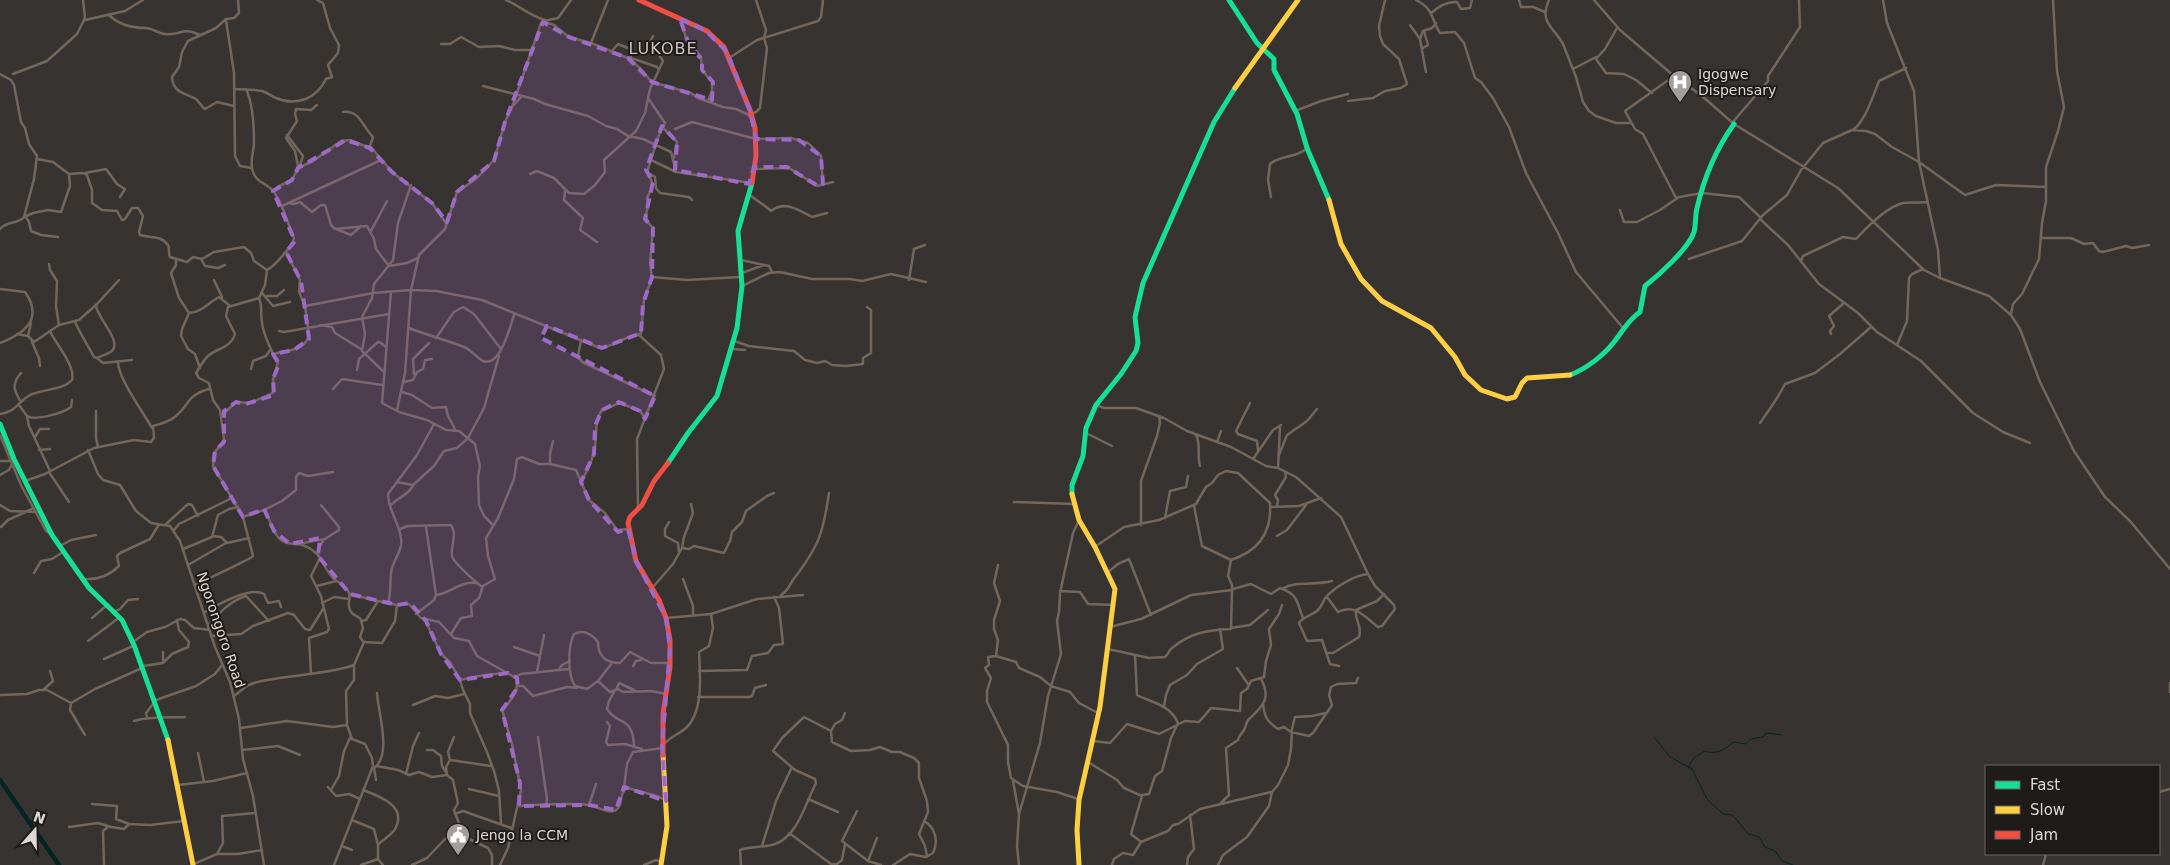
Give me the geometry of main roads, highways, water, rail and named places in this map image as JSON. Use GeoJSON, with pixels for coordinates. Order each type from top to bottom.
{"type":"FeatureCollection","features":[{"type":"Feature","properties":{"kind":"waterway"},"geometry":{"type":"LineString","coordinates":[[1688,767],[1694,758],[1704,751],[1720,751],[1734,742],[1745,744],[1751,739],[1763,737],[1766,733],[1782,735]]}},
{"type":"Feature","properties":{"kind":"waterway"},"geometry":{"type":"LineString","coordinates":[[1654,737],[1670,757],[1692,769],[1707,799],[1723,814],[1732,815],[1748,834],[1759,837],[1765,847],[1775,851],[1782,861],[1793,865]]}},
{"type":"Feature","properties":{"kind":"waterway"},"geometry":{"type":"LineString","coordinates":[[0,780],[59,865]]}},
{"type":"Feature","properties":{"kind":"place","name":"Igogwe Dispensary"},"geometry":{"type":"Point","coordinates":[1680,103]}},
{"type":"Feature","properties":{"kind":"place","name":"Jengo la CCM"},"geometry":{"type":"Point","coordinates":[458,856]}},
{"type":"Feature","properties":{"kind":"district","name":"LUKOBE"},"geometry":{"type":"Point","coordinates":[663,48]}}]}
